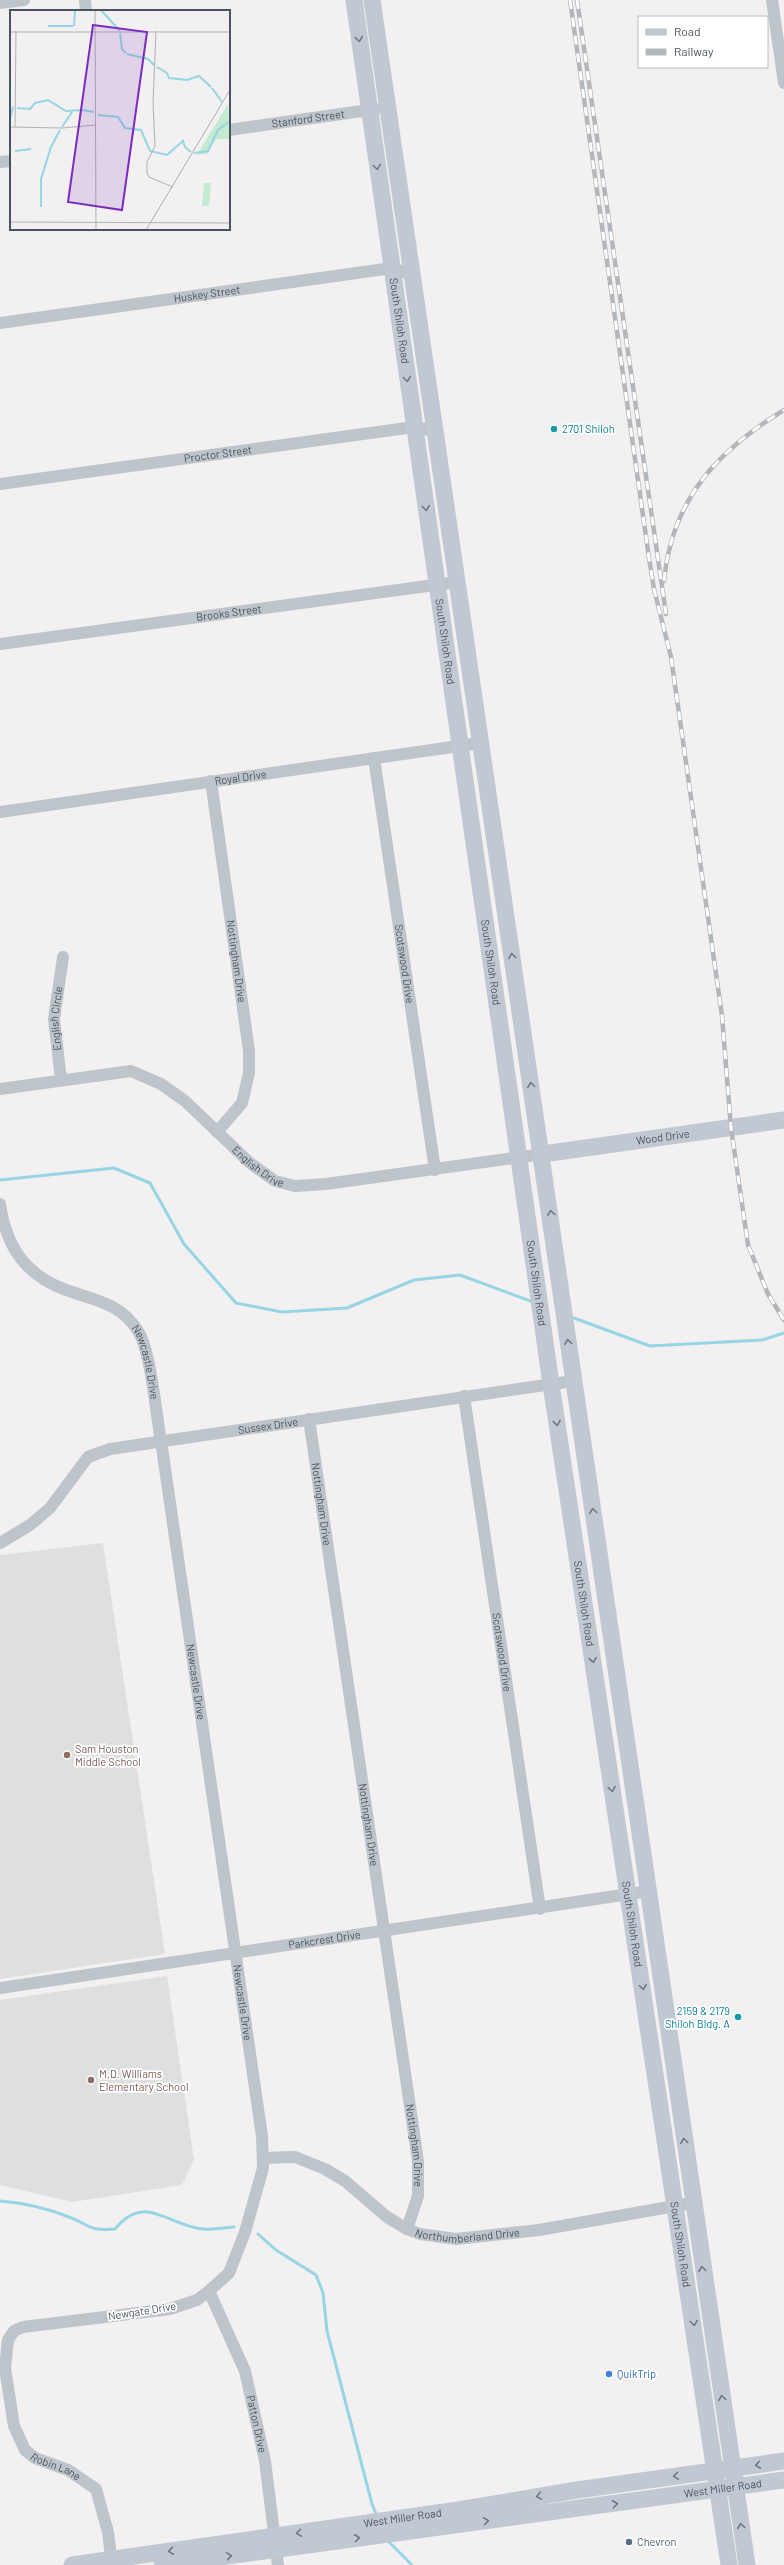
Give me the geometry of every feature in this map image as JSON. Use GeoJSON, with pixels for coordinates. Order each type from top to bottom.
{"type":"FeatureCollection","features":[{"type":"Feature","properties":{"kind":"main road","name":"South Shiloh Road"},"geometry":{"type":"LineString","coordinates":[[354,0],[518,1158],[628,1894],[736,2488],[747,2565]]}},
{"type":"Feature","properties":{"kind":"main road","name":"South Shiloh Road"},"geometry":{"type":"LineString","coordinates":[[372,0],[480,743],[543,1154],[573,1381],[649,1891],[715,2471],[729,2565]]}},
{"type":"Feature","properties":{"kind":"main road","name":"Wood Drive"},"geometry":{"type":"LineString","coordinates":[[543,1154],[784,1120]]}},
{"type":"Feature","properties":{"kind":"main road","name":"West Miller Road"},"geometry":{"type":"LineString","coordinates":[[72,2565],[277,2550],[458,2510],[577,2490],[784,2461]]}},
{"type":"Feature","properties":{"kind":"main road","name":"West Miller Road"},"geometry":{"type":"LineString","coordinates":[[162,2565],[736,2488],[784,2480]]}},
{"type":"Feature","properties":{"kind":"street"},"geometry":{"type":"LineString","coordinates":[[0,3],[24,0]]}},
{"type":"Feature","properties":{"kind":"street"},"geometry":{"type":"LineString","coordinates":[[85,0],[86,10]]}},
{"type":"Feature","properties":{"kind":"street"},"geometry":{"type":"LineString","coordinates":[[772,0],[784,83]]}},
{"type":"Feature","properties":{"kind":"street","name":"Stanford Street"},"geometry":{"type":"LineString","coordinates":[[230,130],[388,108]]}},
{"type":"Feature","properties":{"kind":"street"},"geometry":{"type":"LineString","coordinates":[[0,162],[10,160]]}},
{"type":"Feature","properties":{"kind":"street","name":"Huskey Street"},"geometry":{"type":"LineString","coordinates":[[0,323],[392,268],[412,275]]}},
{"type":"Feature","properties":{"kind":"street","name":"Proctor Street"},"geometry":{"type":"LineString","coordinates":[[0,484],[414,427],[435,431]]}},
{"type":"Feature","properties":{"kind":"street","name":"Brooks Street"},"geometry":{"type":"LineString","coordinates":[[0,644],[457,582]]}},
{"type":"Feature","properties":{"kind":"street","name":"Royal Drive"},"geometry":{"type":"LineString","coordinates":[[0,812],[480,743]]}},
{"type":"Feature","properties":{"kind":"street","name":"Scotswood Drive"},"geometry":{"type":"LineString","coordinates":[[374,758],[435,1170]]}},
{"type":"Feature","properties":{"kind":"street","name":"Nottingham Drive"},"geometry":{"type":"LineString","coordinates":[[211,781],[250,1051],[249,1073],[242,1104],[217,1132]]}},
{"type":"Feature","properties":{"kind":"street","name":"English Circle"},"geometry":{"type":"LineString","coordinates":[[61,1080],[54,1019],[63,956]]}},
{"type":"Feature","properties":{"kind":"street","name":"English Drive"},"geometry":{"type":"LineString","coordinates":[[0,1089],[131,1071],[161,1084],[179,1096],[250,1163],[275,1181],[295,1186],[326,1184],[435,1170],[543,1154]]}},
{"type":"Feature","properties":{"kind":"street","name":"Newcastle Drive"},"geometry":{"type":"LineString","coordinates":[[0,1204],[9,1241],[27,1268],[66,1290],[105,1302],[126,1315],[138,1331],[145,1346],[161,1441],[253,2062],[263,2158],[261,2176],[245,2232]]}},
{"type":"Feature","properties":{"kind":"street","name":"Sussex Drive"},"geometry":{"type":"LineString","coordinates":[[0,1543],[30,1525],[50,1508],[88,1457],[110,1449],[309,1418],[573,1381]]}},
{"type":"Feature","properties":{"kind":"street","name":"Scotswood Drive"},"geometry":{"type":"LineString","coordinates":[[464,1396],[540,1909]]}},
{"type":"Feature","properties":{"kind":"street","name":"Nottingham Drive"},"geometry":{"type":"LineString","coordinates":[[309,1418],[385,1932],[420,2181],[418,2196],[407,2229]]}},
{"type":"Feature","properties":{"kind":"street","name":"Parkcrest Drive"},"geometry":{"type":"LineString","coordinates":[[0,1988],[540,1909],[649,1891]]}},
{"type":"Feature","properties":{"kind":"street","name":"Northumberland Drive"},"geometry":{"type":"LineString","coordinates":[[263,2158],[295,2157],[325,2169],[345,2181],[387,2217],[407,2229],[420,2234],[456,2239],[539,2230],[684,2205]]}},
{"type":"Feature","properties":{"kind":"street","name":"Newgate Drive"},"geometry":{"type":"LineString","coordinates":[[8,2340],[14,2331],[23,2327],[170,2309],[197,2300],[229,2273],[245,2232]]}},
{"type":"Feature","properties":{"kind":"street","name":"Patton Drive"},"geometry":{"type":"LineString","coordinates":[[209,2291],[245,2371],[265,2461],[277,2550]]}},
{"type":"Feature","properties":{"kind":"street","name":"Robin Lane"},"geometry":{"type":"LineString","coordinates":[[8,2340],[5,2368],[14,2426],[25,2450],[35,2458],[68,2470],[96,2489],[102,2505],[112,2562]]}},
{"type":"Feature","properties":{"kind":"shaded area","name":"Sam Houston Middle School"},"geometry":{"type":"Polygon","coordinates":[[[103,1543],[165,1954],[0,1979],[0,1555],[103,1543]]]}},
{"type":"Feature","properties":{"kind":"shaded area","name":"M.D. Williams Elementary School"},"geometry":{"type":"Polygon","coordinates":[[[167,1976],[194,2160],[182,2185],[72,2202],[0,2185],[0,2000],[167,1976]]]}},
{"type":"Feature","properties":{"kind":"waterway"},"geometry":{"type":"LineString","coordinates":[[0,1180],[114,1168],[150,1183],[184,1244],[236,1303],[282,1312],[347,1308],[414,1280],[460,1275],[533,1302]]}},
{"type":"Feature","properties":{"kind":"waterway"},"geometry":{"type":"LineString","coordinates":[[571,1317],[650,1346],[762,1340],[784,1333]]}},
{"type":"Feature","properties":{"kind":"waterway"},"geometry":{"type":"LineString","coordinates":[[0,2201],[44,2209],[69,2217],[90,2227],[100,2229],[115,2229],[126,2218],[136,2213],[147,2212],[157,2214],[190,2227],[203,2229],[234,2227]]}},
{"type":"Feature","properties":{"kind":"waterway"},"geometry":{"type":"LineString","coordinates":[[258,2234],[276,2250],[316,2275],[323,2293],[327,2331],[372,2504],[377,2516]]}},
{"type":"Feature","properties":{"kind":"waterway"},"geometry":{"type":"LineString","coordinates":[[387,2540],[412,2565]]}},
{"type":"Feature","properties":{"kind":"railway"},"geometry":{"type":"LineString","coordinates":[[570,0],[649,558],[654,589],[671,657],[722,1016],[731,1128],[748,1245],[768,1294],[784,1320]]}},
{"type":"Feature","properties":{"kind":"railway"},"geometry":{"type":"LineString","coordinates":[[577,0],[666,614]]}},
{"type":"Feature","properties":{"kind":"railway"},"geometry":{"type":"LineString","coordinates":[[664,581],[669,552],[677,525],[688,502],[702,480],[738,442],[784,410]]}},
{"type":"Feature","properties":{"kind":"place","name":"2701 Shiloh"},"geometry":{"type":"Point","coordinates":[554,429]}},
{"type":"Feature","properties":{"kind":"place","name":"Sam Houston Middle School"},"geometry":{"type":"Point","coordinates":[67,1755]}},
{"type":"Feature","properties":{"kind":"place","name":"2159 & 2179 Shiloh Bldg. A"},"geometry":{"type":"Point","coordinates":[738,2017]}},
{"type":"Feature","properties":{"kind":"place","name":"M.D. Williams Elementary School"},"geometry":{"type":"Point","coordinates":[91,2080]}},
{"type":"Feature","properties":{"kind":"place","name":"QuikTrip"},"geometry":{"type":"Point","coordinates":[609,2374]}},
{"type":"Feature","properties":{"kind":"place","name":"Chevron"},"geometry":{"type":"Point","coordinates":[629,2542]}}]}
